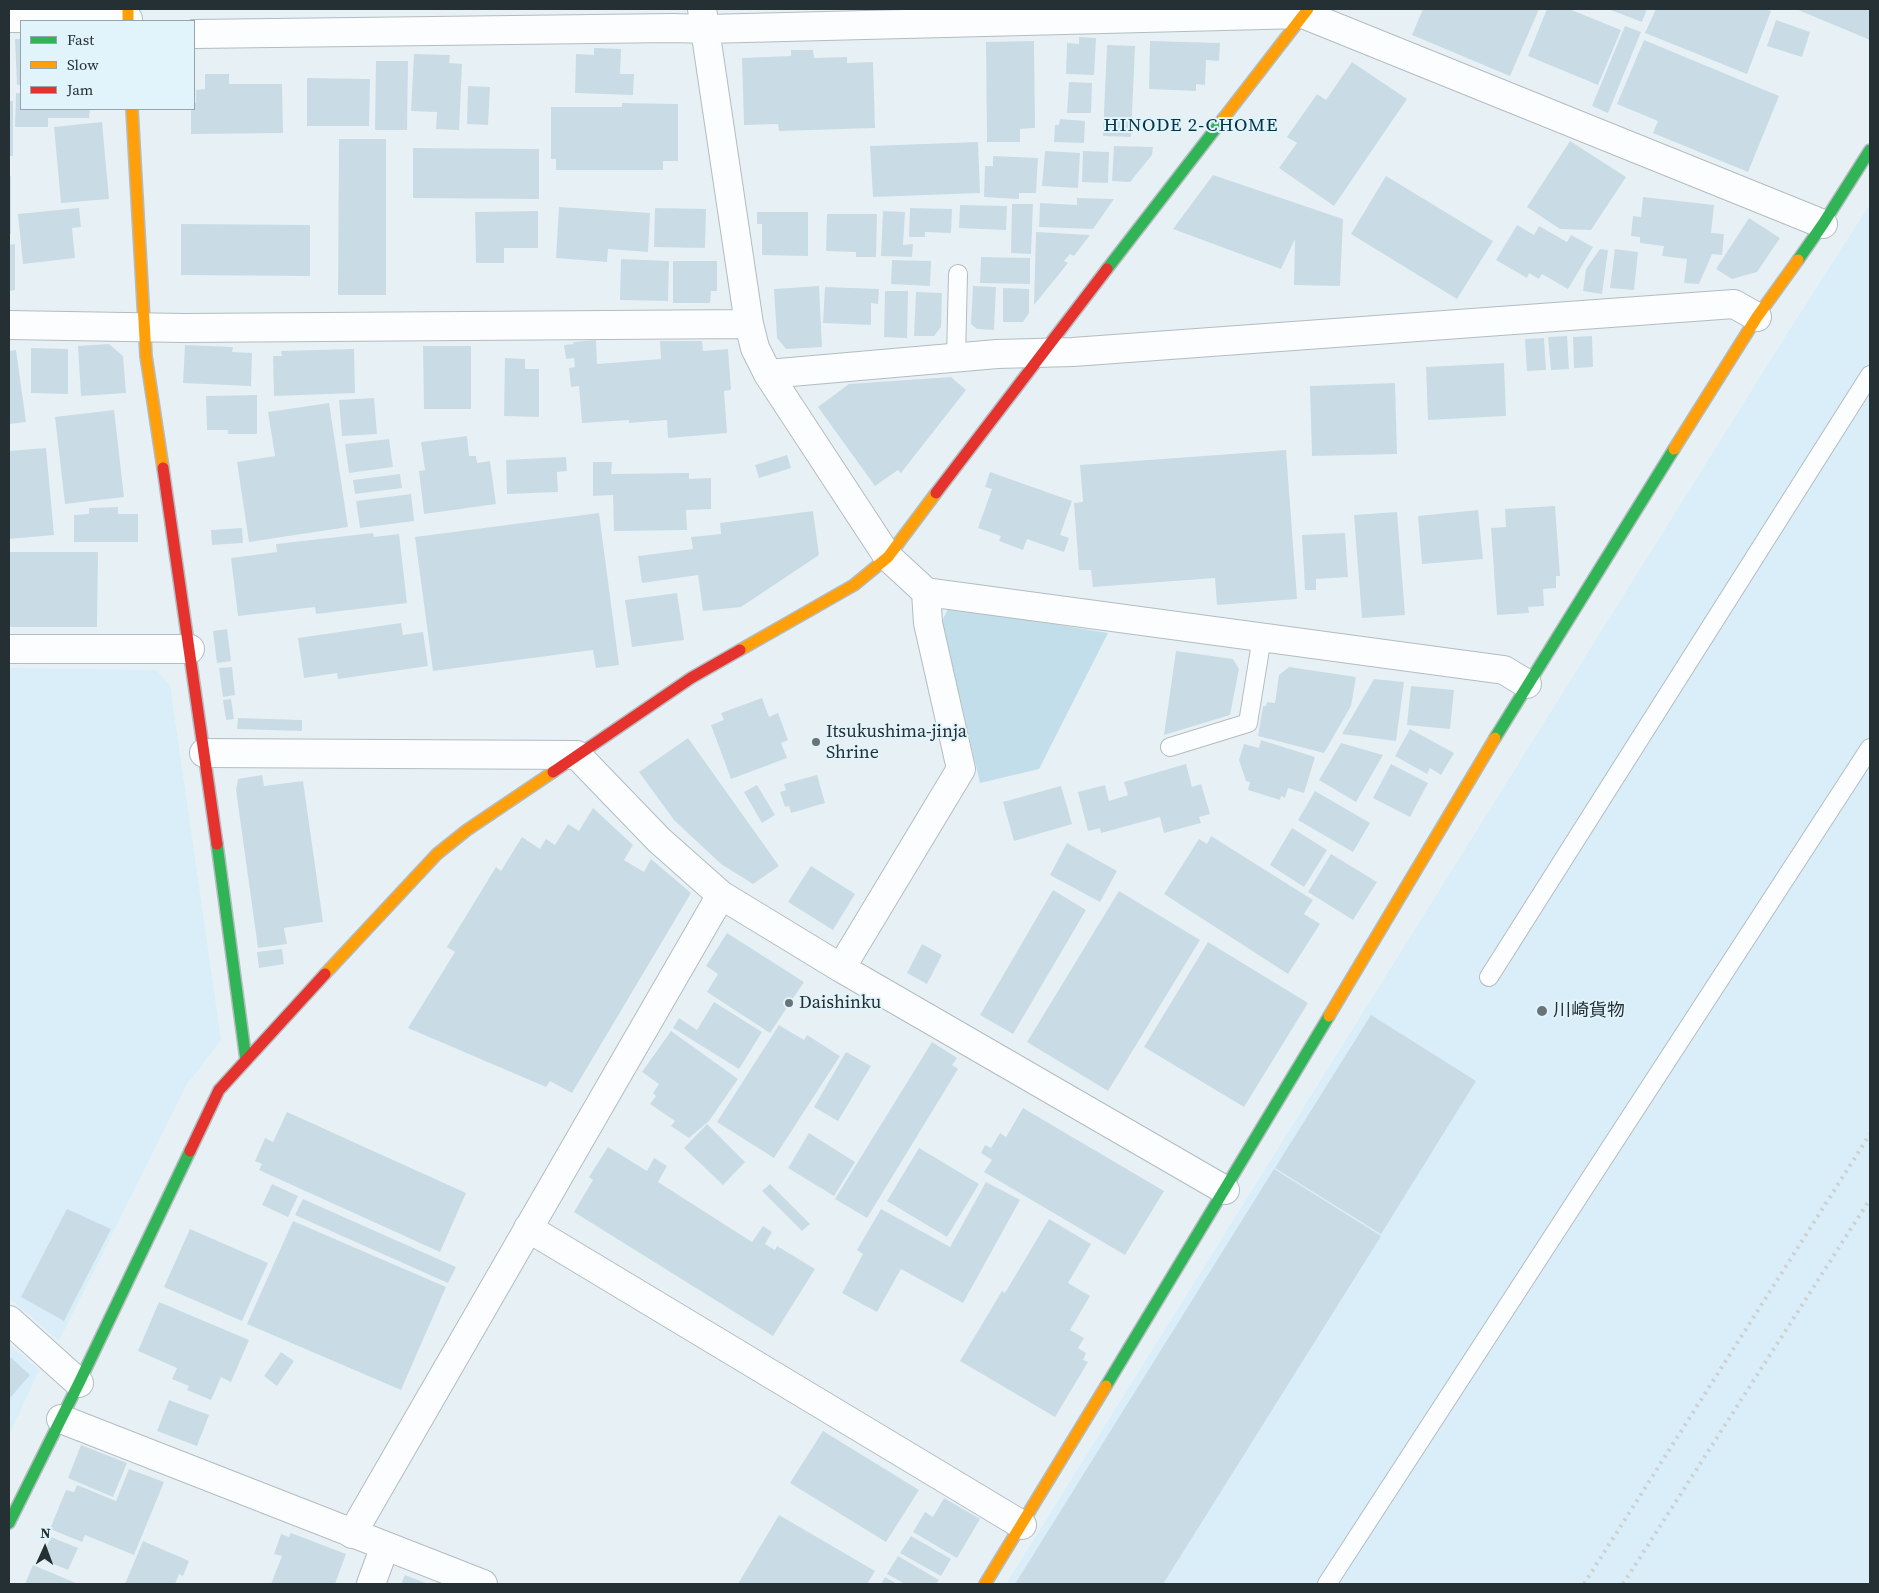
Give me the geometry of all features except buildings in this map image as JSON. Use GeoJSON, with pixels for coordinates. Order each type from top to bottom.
{"type":"FeatureCollection","features":[{"type":"Feature","properties":{"kind":"street"},"geometry":{"type":"LineString","coordinates":[[9,1523],[79,1383],[219,1090],[437,854],[467,830],[691,678],[854,585],[888,558],[1041,354],[1306,12]]}},
{"type":"Feature","properties":{"kind":"street"},"geometry":{"type":"LineString","coordinates":[[195,34],[673,28],[704,19],[1306,12],[1823,224]]}},
{"type":"Feature","properties":{"kind":"street"},"geometry":{"type":"LineString","coordinates":[[9,18],[128,16]]}},
{"type":"Feature","properties":{"kind":"street"},"geometry":{"type":"LineString","coordinates":[[704,19],[749,324],[755,348],[768,374],[888,558],[926,592],[1504,670],[1527,684]]}},
{"type":"Feature","properties":{"kind":"street"},"geometry":{"type":"LineString","coordinates":[[132,110],[146,356],[190,649],[246,1060]]}},
{"type":"Feature","properties":{"kind":"street"},"geometry":{"type":"LineString","coordinates":[[985,1584],[1225,1190],[1527,684],[1757,317],[1823,224],[1870,150]]}},
{"type":"Feature","properties":{"kind":"street"},"geometry":{"type":"LineString","coordinates":[[768,374],[997,354],[1041,354],[1734,304],[1757,317]]}},
{"type":"Feature","properties":{"kind":"street"},"geometry":{"type":"LineString","coordinates":[[9,325],[145,328],[749,324]]}},
{"type":"Feature","properties":{"kind":"street"},"geometry":{"type":"LineString","coordinates":[[841,968],[961,769],[928,623],[926,592]]}},
{"type":"Feature","properties":{"kind":"street"},"geometry":{"type":"LineString","coordinates":[[9,649],[190,649]]}},
{"type":"Feature","properties":{"kind":"street"},"geometry":{"type":"LineString","coordinates":[[204,753],[577,755],[659,840],[721,895],[841,968],[1225,1190]]}},
{"type":"Feature","properties":{"kind":"street"},"geometry":{"type":"LineString","coordinates":[[352,1534],[721,895]]}},
{"type":"Feature","properties":{"kind":"street"},"geometry":{"type":"LineString","coordinates":[[528,1228],[1022,1525]]}},
{"type":"Feature","properties":{"kind":"street"},"geometry":{"type":"LineString","coordinates":[[9,1320],[79,1383]]}},
{"type":"Feature","properties":{"kind":"street"},"geometry":{"type":"LineString","coordinates":[[61,1419],[483,1584]]}},
{"type":"Feature","properties":{"kind":"street"},"geometry":{"type":"LineString","coordinates":[[371,1584],[385,1546]]}},
{"type":"Feature","properties":{"kind":"lane"},"geometry":{"type":"LineString","coordinates":[[956,358],[958,274]]}},
{"type":"Feature","properties":{"kind":"lane"},"geometry":{"type":"LineString","coordinates":[[1489,977],[1870,375]]}},
{"type":"Feature","properties":{"kind":"lane"},"geometry":{"type":"LineString","coordinates":[[1170,747],[1248,723],[1262,637]]}},
{"type":"Feature","properties":{"kind":"lane"},"geometry":{"type":"LineString","coordinates":[[1328,1584],[1870,748]]}},
{"type":"Feature","properties":{"kind":"shaded area"},"geometry":{"type":"Polygon","coordinates":[[[1870,204],[1870,1584],[1006,1584],[1785,337],[1870,204]]]}},
{"type":"Feature","properties":{"kind":"shaded area"},"geometry":{"type":"Polygon","coordinates":[[[949,607],[1108,633],[1039,769],[980,783],[942,621],[949,607]]]}},
{"type":"Feature","properties":{"kind":"shaded area"},"geometry":{"type":"Polygon","coordinates":[[[9,668],[156,670],[170,685],[221,1040],[187,1084],[59,1341],[9,1298],[9,668]]]}},
{"type":"Feature","properties":{"kind":"shaded area"},"geometry":{"type":"Polygon","coordinates":[[[9,1344],[39,1370],[9,1435],[9,1344]]]}},
{"type":"Feature","properties":{"kind":"railway"},"geometry":{"type":"LineString","coordinates":[[1584,1584],[1870,1134]]}},
{"type":"Feature","properties":{"kind":"railway"},"geometry":{"type":"LineString","coordinates":[[1623,1584],[1870,1199]]}},
{"type":"Feature","properties":{"kind":"traffic: fast"},"geometry":{"type":"LineString","coordinates":[[1107,269],[1223,119]]}},
{"type":"Feature","properties":{"kind":"traffic: fast"},"geometry":{"type":"LineString","coordinates":[[1798,260],[1870,150]]}},
{"type":"Feature","properties":{"kind":"traffic: fast"},"geometry":{"type":"LineString","coordinates":[[1495,738],[1674,449]]}},
{"type":"Feature","properties":{"kind":"traffic: fast"},"geometry":{"type":"LineString","coordinates":[[217,844],[246,1060]]}},
{"type":"Feature","properties":{"kind":"traffic: fast"},"geometry":{"type":"LineString","coordinates":[[1106,1386],[1329,1016]]}},
{"type":"Feature","properties":{"kind":"traffic: fast"},"geometry":{"type":"LineString","coordinates":[[9,1523],[79,1383],[190,1151]]}},
{"type":"Feature","properties":{"kind":"traffic: slow"},"geometry":{"type":"LineString","coordinates":[[128,9],[128,20]]}},
{"type":"Feature","properties":{"kind":"traffic: slow"},"geometry":{"type":"LineString","coordinates":[[1223,119],[1308,9]]}},
{"type":"Feature","properties":{"kind":"traffic: slow"},"geometry":{"type":"LineString","coordinates":[[132,110],[146,356],[163,468]]}},
{"type":"Feature","properties":{"kind":"traffic: slow"},"geometry":{"type":"LineString","coordinates":[[1674,449],[1757,317],[1798,260]]}},
{"type":"Feature","properties":{"kind":"traffic: slow"},"geometry":{"type":"LineString","coordinates":[[740,650],[854,585],[888,557],[936,493]]}},
{"type":"Feature","properties":{"kind":"traffic: slow"},"geometry":{"type":"LineString","coordinates":[[1329,1016],[1495,738]]}},
{"type":"Feature","properties":{"kind":"traffic: slow"},"geometry":{"type":"LineString","coordinates":[[325,974],[437,854],[467,830],[553,772]]}},
{"type":"Feature","properties":{"kind":"traffic: slow"},"geometry":{"type":"LineString","coordinates":[[985,1584],[1106,1386]]}},
{"type":"Feature","properties":{"kind":"traffic: jam"},"geometry":{"type":"LineString","coordinates":[[936,493],[1107,269]]}},
{"type":"Feature","properties":{"kind":"traffic: jam"},"geometry":{"type":"LineString","coordinates":[[163,468],[217,844]]}},
{"type":"Feature","properties":{"kind":"traffic: jam"},"geometry":{"type":"LineString","coordinates":[[553,772],[691,678],[740,650]]}},
{"type":"Feature","properties":{"kind":"traffic: jam"},"geometry":{"type":"LineString","coordinates":[[190,1151],[219,1090],[325,974]]}},
{"type":"Feature","properties":{"kind":"place","name":"Itsukushima-jinja Shrine"},"geometry":{"type":"Point","coordinates":[816,742]}},
{"type":"Feature","properties":{"kind":"place","name":"Daishinku"},"geometry":{"type":"Point","coordinates":[789,1003]}},
{"type":"Feature","properties":{"kind":"place","name":"川崎貨物"},"geometry":{"type":"Point","coordinates":[1542,1011]}},
{"type":"Feature","properties":{"kind":"district","name":"HINODE 2-CHOME"},"geometry":{"type":"Point","coordinates":[1191,126]}}]}
